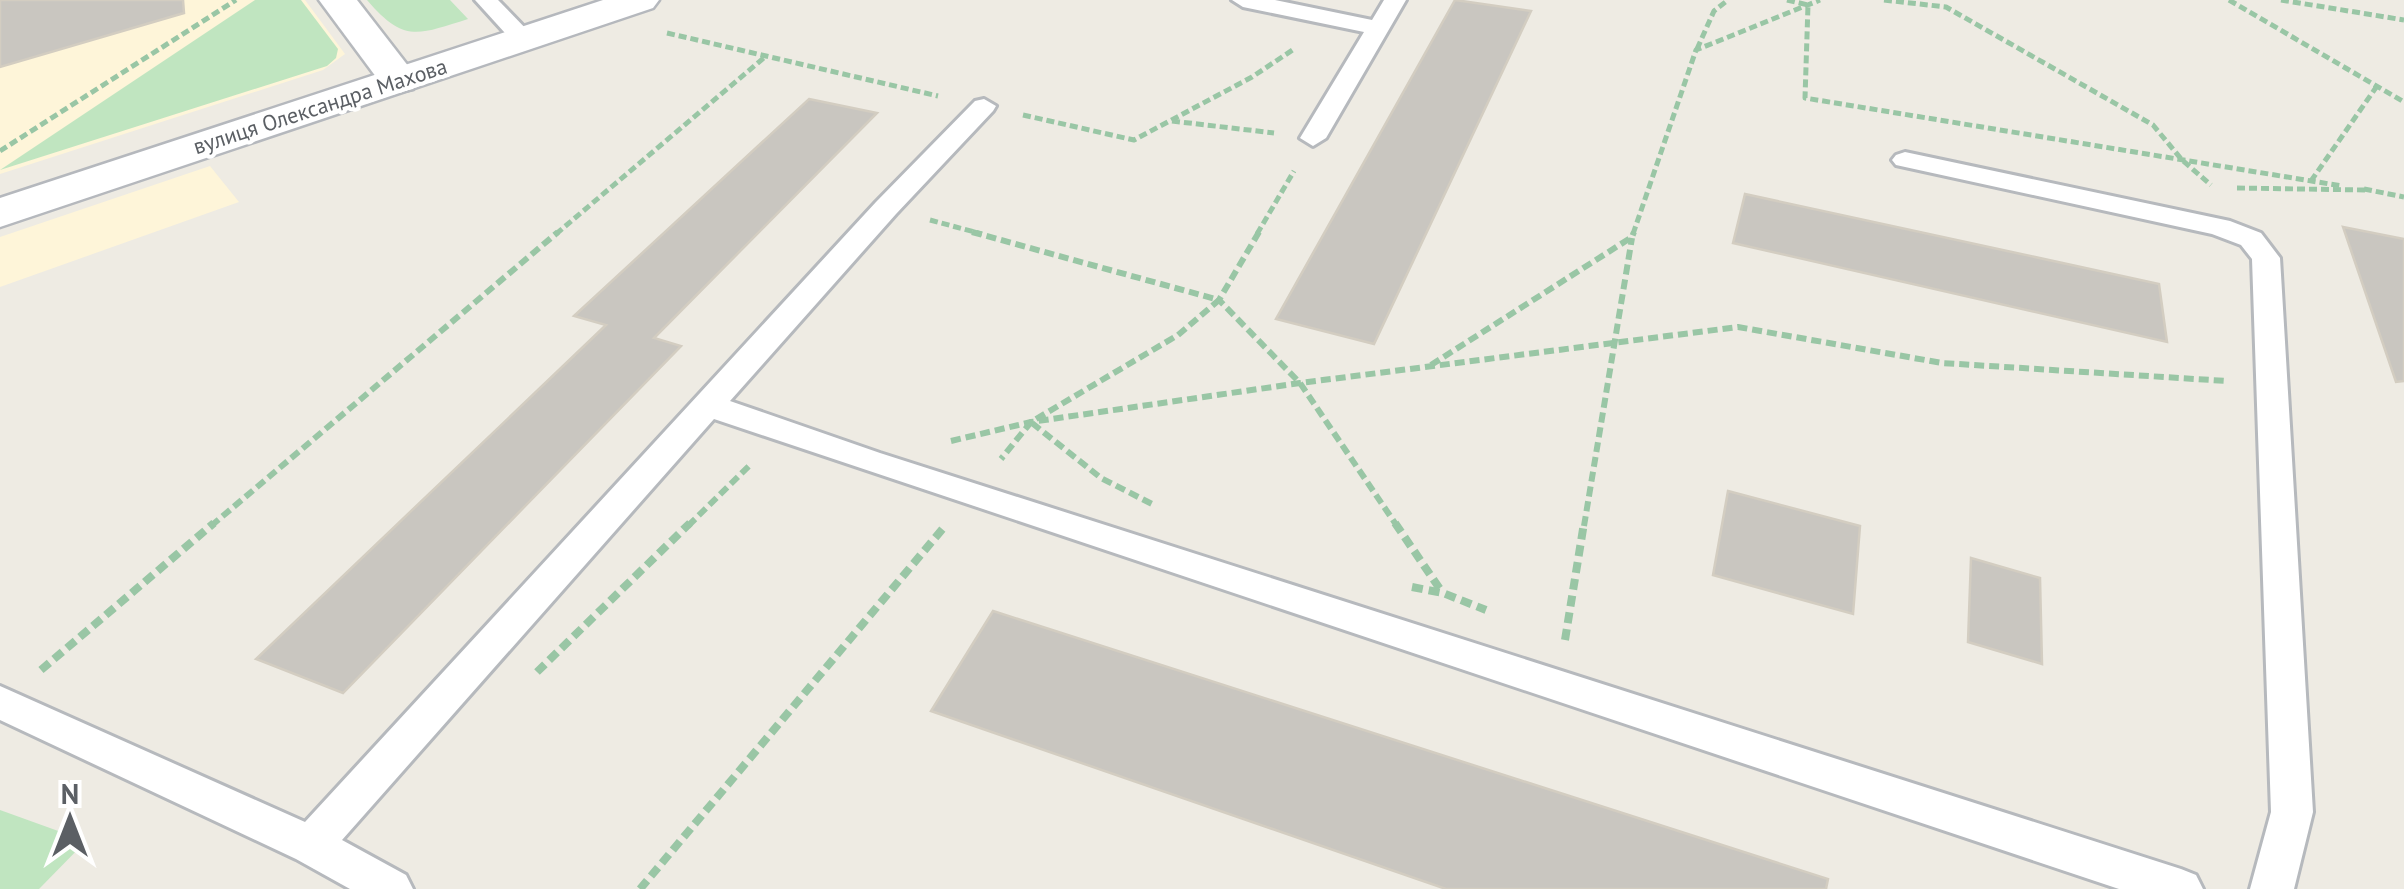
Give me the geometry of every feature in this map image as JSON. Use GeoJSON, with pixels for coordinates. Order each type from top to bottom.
{"type":"FeatureCollection","features":[{"type":"Feature","properties":{"kind":"street"},"geometry":{"type":"LineString","coordinates":[[338,0],[399,80]]}},
{"type":"Feature","properties":{"kind":"street","name":"вулиця Олександра Махова"},"geometry":{"type":"LineString","coordinates":[[0,213],[523,39],[652,16]]}},
{"type":"Feature","properties":{"kind":"lane"},"geometry":{"type":"LineString","coordinates":[[486,0],[523,39]]}},
{"type":"Feature","properties":{"kind":"lane"},"geometry":{"type":"LineString","coordinates":[[1242,0],[1376,28]]}},
{"type":"Feature","properties":{"kind":"lane"},"geometry":{"type":"LineString","coordinates":[[1313,138],[1395,0]]}},
{"type":"Feature","properties":{"kind":"lane"},"geometry":{"type":"LineString","coordinates":[[312,845],[886,208],[984,106]]}},
{"type":"Feature","properties":{"kind":"lane"},"geometry":{"type":"LineString","coordinates":[[1906,160],[2220,227],[2252,239],[2266,258],[2292,812],[2272,889]]}},
{"type":"Feature","properties":{"kind":"lane"},"geometry":{"type":"LineString","coordinates":[[711,406],[868,461],[2181,889]]}},
{"type":"Feature","properties":{"kind":"lane"},"geometry":{"type":"LineString","coordinates":[[1,702],[312,845],[391,889]]}},
{"type":"Feature","properties":{"kind":"path"},"geometry":{"type":"LineString","coordinates":[[0,151],[236,0]]}},
{"type":"Feature","properties":{"kind":"path"},"geometry":{"type":"LineString","coordinates":[[1556,685],[1632,237],[1696,50],[1714,11],[1728,0]]}},
{"type":"Feature","properties":{"kind":"path"},"geometry":{"type":"LineString","coordinates":[[1787,0],[1808,5]]}},
{"type":"Feature","properties":{"kind":"path"},"geometry":{"type":"LineString","coordinates":[[1696,50],[1820,0]]}},
{"type":"Feature","properties":{"kind":"path"},"geometry":{"type":"LineString","coordinates":[[1884,0],[1946,7]]}},
{"type":"Feature","properties":{"kind":"path"},"geometry":{"type":"LineString","coordinates":[[1937,0],[2153,125],[2182,160],[2215,188],[2365,190]]}},
{"type":"Feature","properties":{"kind":"path"},"geometry":{"type":"LineString","coordinates":[[2230,0],[2404,102]]}},
{"type":"Feature","properties":{"kind":"path"},"geometry":{"type":"LineString","coordinates":[[2281,0],[2404,20]]}},
{"type":"Feature","properties":{"kind":"path"},"geometry":{"type":"LineString","coordinates":[[1808,5],[1805,98],[2404,197]]}},
{"type":"Feature","properties":{"kind":"path"},"geometry":{"type":"LineString","coordinates":[[652,16],[766,56],[1134,140],[1252,78],[1337,20]]}},
{"type":"Feature","properties":{"kind":"path"},"geometry":{"type":"LineString","coordinates":[[1,702],[766,56]]}},
{"type":"Feature","properties":{"kind":"path"},"geometry":{"type":"LineString","coordinates":[[2310,181],[2376,86]]}},
{"type":"Feature","properties":{"kind":"path"},"geometry":{"type":"LineString","coordinates":[[1170,121],[1313,138],[1219,300],[1300,383],[1443,593]]}},
{"type":"Feature","properties":{"kind":"path"},"geometry":{"type":"LineString","coordinates":[[2215,188],[2220,227]]}},
{"type":"Feature","properties":{"kind":"path"},"geometry":{"type":"LineString","coordinates":[[1426,368],[1632,237]]}},
{"type":"Feature","properties":{"kind":"path"},"geometry":{"type":"LineString","coordinates":[[868,461],[1031,422],[1738,327],[1942,363],[2242,382]]}},
{"type":"Feature","properties":{"kind":"path"},"geometry":{"type":"LineString","coordinates":[[528,681],[784,431]]}},
{"type":"Feature","properties":{"kind":"shaded area"},"geometry":{"type":"Polygon","coordinates":[[[0,0],[305,0],[345,54],[323,70],[0,174],[0,0]]]}},
{"type":"Feature","properties":{"kind":"shaded area"},"geometry":{"type":"Polygon","coordinates":[[[210,166],[239,202],[0,287],[0,237],[210,166]]]}},
{"type":"Feature","properties":{"kind":"green space"},"geometry":{"type":"Polygon","coordinates":[[[255,0],[301,0],[338,49],[336,58],[327,66],[0,170],[255,0]]]}},
{"type":"Feature","properties":{"kind":"green space"},"geometry":{"type":"Polygon","coordinates":[[[367,0],[450,0],[468,19],[412,32],[391,23],[367,0]]]}},
{"type":"Feature","properties":{"kind":"green space"},"geometry":{"type":"Polygon","coordinates":[[[0,810],[86,841],[39,889],[0,889],[0,810]]]}},
{"type":"Feature","properties":{"kind":"building"},"geometry":{"type":"Polygon","coordinates":[[[0,0],[183,0],[184,13],[0,67],[0,0]]]}},
{"type":"Feature","properties":{"kind":"building"},"geometry":{"type":"Polygon","coordinates":[[[1455,0],[1531,11],[1374,344],[1276,319],[1455,0]]]}},
{"type":"Feature","properties":{"kind":"building"},"geometry":{"type":"Polygon","coordinates":[[[809,99],[877,113],[654,338],[681,346],[343,693],[256,659],[606,325],[574,316],[809,99]]]}},
{"type":"Feature","properties":{"kind":"building"},"geometry":{"type":"Polygon","coordinates":[[[1745,194],[2159,284],[2167,342],[1733,243],[1745,194]]]}},
{"type":"Feature","properties":{"kind":"building"},"geometry":{"type":"Polygon","coordinates":[[[2343,227],[2404,239],[2404,381],[2396,382],[2343,227]]]}},
{"type":"Feature","properties":{"kind":"building"},"geometry":{"type":"Polygon","coordinates":[[[1728,491],[1860,526],[1853,614],[1713,575],[1728,491]]]}},
{"type":"Feature","properties":{"kind":"building"},"geometry":{"type":"Polygon","coordinates":[[[1971,558],[2040,578],[2042,664],[1968,642],[1971,558]]]}},
{"type":"Feature","properties":{"kind":"building"},"geometry":{"type":"Polygon","coordinates":[[[993,611],[1828,879],[1826,889],[1446,889],[931,711],[993,611]]]}}]}
